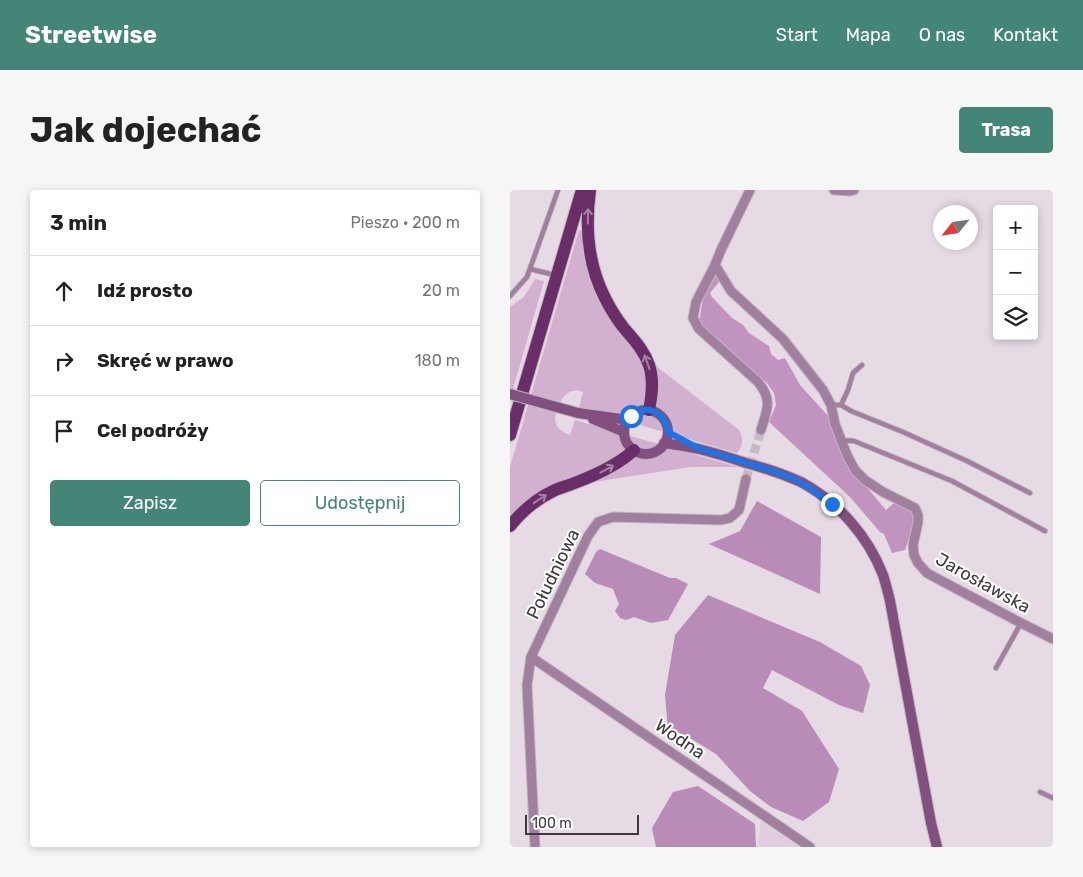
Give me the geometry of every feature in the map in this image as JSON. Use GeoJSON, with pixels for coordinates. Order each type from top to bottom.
{"type":"FeatureCollection","features":[{"type":"Feature","properties":{"kind":"main road"},"geometry":{"type":"LineString","coordinates":[[510,435],[582,190]]}},
{"type":"Feature","properties":{"kind":"main road"},"geometry":{"type":"LineString","coordinates":[[590,190],[587,213],[588,231],[591,256],[597,279],[615,316],[644,354],[649,366],[652,377],[652,393],[649,410]]}},
{"type":"Feature","properties":{"kind":"main road"},"geometry":{"type":"LineString","coordinates":[[510,394],[578,413],[624,432]]}},
{"type":"Feature","properties":{"kind":"main road"},"geometry":{"type":"LineString","coordinates":[[649,410],[655,412],[664,420],[668,432],[664,443],[658,449],[651,453],[642,453],[634,450],[628,444],[624,436],[625,425],[635,413],[649,410]]}},
{"type":"Feature","properties":{"kind":"main road"},"geometry":{"type":"LineString","coordinates":[[578,413],[628,420]]}},
{"type":"Feature","properties":{"kind":"main road"},"geometry":{"type":"LineString","coordinates":[[668,432],[698,448]]}},
{"type":"Feature","properties":{"kind":"main road"},"geometry":{"type":"LineString","coordinates":[[664,443],[698,448],[776,472],[803,483],[841,511],[856,528],[876,560],[890,601],[936,847]]}},
{"type":"Feature","properties":{"kind":"main road"},"geometry":{"type":"LineString","coordinates":[[510,526],[517,517],[541,498],[597,474],[627,457],[634,450]]}},
{"type":"Feature","properties":{"kind":"street"},"geometry":{"type":"LineString","coordinates":[[750,190],[696,302],[693,318],[699,329],[766,391],[768,400],[767,412],[761,430]]}},
{"type":"Feature","properties":{"kind":"street"},"geometry":{"type":"LineString","coordinates":[[834,190],[854,190]]}},
{"type":"Feature","properties":{"kind":"street","name":"Jarosławska"},"geometry":{"type":"LineString","coordinates":[[715,265],[731,291],[783,339],[823,390],[831,405],[835,424],[855,470],[883,492],[915,508],[918,522],[913,545],[914,555],[927,573],[1053,639]]}},
{"type":"Feature","properties":{"kind":"street","name":"Południowa"},"geometry":{"type":"LineString","coordinates":[[535,847],[527,685],[531,657],[588,536],[598,522],[612,517],[721,520],[730,518],[739,510],[746,479]]}},
{"type":"Feature","properties":{"kind":"street","name":"Wodna"},"geometry":{"type":"LineString","coordinates":[[531,657],[810,847]]}},
{"type":"Feature","properties":{"kind":"lane"},"geometry":{"type":"LineString","coordinates":[[510,296],[527,277],[558,190]]}},
{"type":"Feature","properties":{"kind":"lane"},"geometry":{"type":"LineString","coordinates":[[530,269],[557,275]]}},
{"type":"Feature","properties":{"kind":"lane"},"geometry":{"type":"LineString","coordinates":[[841,405],[853,373],[862,365]]}},
{"type":"Feature","properties":{"kind":"lane"},"geometry":{"type":"LineString","coordinates":[[831,405],[841,405],[967,460],[1030,493]]}},
{"type":"Feature","properties":{"kind":"lane"},"geometry":{"type":"LineString","coordinates":[[841,440],[854,440],[952,481],[1045,531]]}},
{"type":"Feature","properties":{"kind":"lane"},"geometry":{"type":"LineString","coordinates":[[996,668],[1021,623]]}},
{"type":"Feature","properties":{"kind":"lane"},"geometry":{"type":"LineString","coordinates":[[1040,792],[1053,798]]}},
{"type":"Feature","properties":{"kind":"shaded area"},"geometry":{"type":"Polygon","coordinates":[[[579,230],[582,231],[589,272],[656,366],[739,430],[742,442],[737,453],[579,408],[583,392],[578,391],[566,394],[561,401],[555,416],[557,426],[561,431],[570,435],[575,420],[738,467],[691,467],[584,484],[553,496],[510,527],[510,467],[579,230]]]}},
{"type":"Feature","properties":{"kind":"shaded area"},"geometry":{"type":"Polygon","coordinates":[[[715,273],[719,277],[719,282],[710,293],[712,297],[732,318],[743,325],[749,333],[769,346],[771,354],[778,360],[785,358],[800,385],[830,418],[854,472],[886,510],[894,503],[906,507],[916,517],[905,550],[892,553],[884,534],[880,532],[850,497],[769,422],[776,405],[774,393],[767,383],[711,338],[699,324],[703,297],[715,273]]]}},
{"type":"Feature","properties":{"kind":"shaded area"},"geometry":{"type":"Polygon","coordinates":[[[535,279],[544,281],[510,400],[510,307],[524,297],[535,279]]]}},
{"type":"Feature","properties":{"kind":"shaded area"},"geometry":{"type":"Polygon","coordinates":[[[757,501],[821,537],[820,594],[709,544],[740,531],[757,501]]]}},
{"type":"Feature","properties":{"kind":"shaded area"},"geometry":{"type":"Polygon","coordinates":[[[600,549],[688,584],[668,620],[651,623],[634,617],[626,620],[620,618],[615,611],[619,604],[613,589],[595,583],[585,574],[596,552],[600,549]]]}},
{"type":"Feature","properties":{"kind":"shaded area"},"geometry":{"type":"Polygon","coordinates":[[[708,595],[820,642],[861,666],[870,685],[863,713],[839,705],[772,670],[763,688],[802,711],[839,769],[829,802],[803,821],[771,807],[750,791],[716,754],[685,735],[668,729],[665,695],[675,635],[708,595]]]}},
{"type":"Feature","properties":{"kind":"shaded area"},"geometry":{"type":"Polygon","coordinates":[[[698,786],[755,824],[756,847],[656,847],[652,828],[673,792],[698,786]]]}},
{"type":"Feature","properties":{"kind":"shaded area"},"geometry":{"type":"Polygon","coordinates":[[[761,821],[799,847],[758,847],[761,821]]]}},
{"type":"Feature","properties":{"kind":"tunnel"},"geometry":{"type":"LineString","coordinates":[[746,479],[761,430]]}},
{"type":"Feature","properties":{"kind":"route"},"geometry":{"type":"LineString","coordinates":[[631,416],[644,410],[655,412],[664,420],[668,432],[698,448],[776,472],[803,483],[832,504]]}}]}
